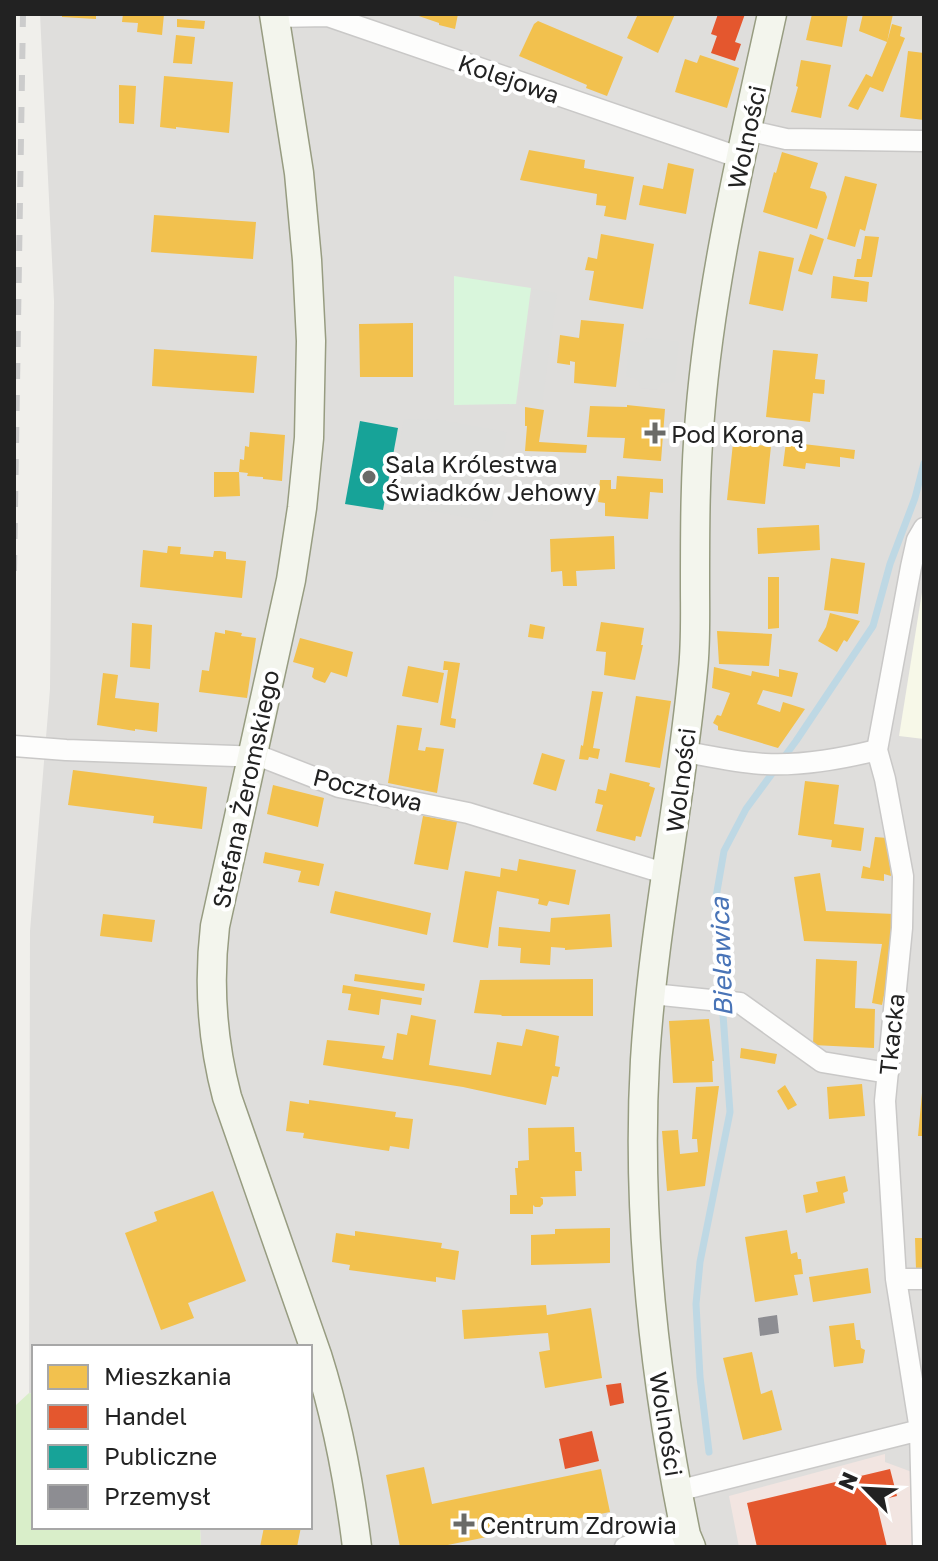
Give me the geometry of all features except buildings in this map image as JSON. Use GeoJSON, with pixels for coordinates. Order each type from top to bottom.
{"type":"FeatureCollection","features":[{"type":"Feature","properties":{"kind":"street","name":"Wolności"},"geometry":{"type":"LineString","coordinates":[[689,1541],[677,1491],[659,1383],[645,1244],[645,1059],[694,657],[700,417],[721,250],[772,14]]}},
{"type":"Feature","properties":{"kind":"street","name":"Kolejowa"},"geometry":{"type":"LineString","coordinates":[[274,15],[328,16],[741,158]]}},
{"type":"Feature","properties":{"kind":"street","name":"Stefana Żeromskiego"},"geometry":{"type":"LineString","coordinates":[[274,15],[297,157],[305,234],[311,341],[310,409],[296,554],[215,926],[211,980],[214,1037],[234,1119],[330,1397],[347,1474],[357,1547]]}},
{"type":"Feature","properties":{"kind":"street"},"geometry":{"type":"LineString","coordinates":[[747,130],[786,139],[924,141]]}},
{"type":"Feature","properties":{"kind":"street","name":"Tkacka"},"geometry":{"type":"LineString","coordinates":[[923,1547],[920,1430],[896,1279],[885,1101],[902,928],[903,876],[877,750],[911,567],[917,540],[924,528]]}},
{"type":"Feature","properties":{"kind":"street","name":"Pocztowa"},"geometry":{"type":"LineString","coordinates":[[14,746],[254,755],[339,787],[468,813],[667,874]]}},
{"type":"Feature","properties":{"kind":"street"},"geometry":{"type":"LineString","coordinates":[[684,752],[764,764],[848,757],[877,750]]}},
{"type":"Feature","properties":{"kind":"street"},"geometry":{"type":"LineString","coordinates":[[652,994],[740,1003],[822,1062],[888,1073]]}},
{"type":"Feature","properties":{"kind":"street"},"geometry":{"type":"LineString","coordinates":[[896,1279],[924,1279]]}},
{"type":"Feature","properties":{"kind":"street"},"geometry":{"type":"LineString","coordinates":[[677,1491],[920,1430]]}},
{"type":"Feature","properties":{"kind":"street"},"geometry":{"type":"LineString","coordinates":[[625,1547],[689,1541]]}},
{"type":"Feature","properties":{"kind":"shaded area"},"geometry":{"type":"Polygon","coordinates":[[[40,14],[924,14],[924,1547],[201,1547],[200,1529],[312,1529],[312,1345],[32,1345],[32,1394],[29,1393],[30,931],[50,689],[54,301],[40,14]]]}},
{"type":"Feature","properties":{"kind":"shaded area"},"geometry":{"type":"Polygon","coordinates":[[[533,289],[557,293],[542,405],[518,405],[533,289]]]}},
{"type":"Feature","properties":{"kind":"shaded area"},"geometry":{"type":"Polygon","coordinates":[[[646,338],[679,342],[675,382],[662,383],[657,390],[640,388],[634,378],[626,377],[629,341],[641,343],[646,338]]]}},
{"type":"Feature","properties":{"kind":"shaded area"},"geometry":{"type":"Polygon","coordinates":[[[404,419],[442,420],[507,432],[491,522],[388,503],[404,419]]]}},
{"type":"Feature","properties":{"kind":"shaded area"},"geometry":{"type":"Polygon","coordinates":[[[924,586],[924,739],[899,736],[924,586]]]}},
{"type":"Feature","properties":{"kind":"shaded area"},"geometry":{"type":"Polygon","coordinates":[[[885,1454],[885,1462],[912,1472],[914,1547],[739,1547],[729,1496],[885,1454]]]}},
{"type":"Feature","properties":{"kind":"green space"},"geometry":{"type":"Polygon","coordinates":[[[454,276],[531,288],[516,404],[454,405],[454,276]]]}},
{"type":"Feature","properties":{"kind":"green space"},"geometry":{"type":"Polygon","coordinates":[[[32,1394],[32,1529],[200,1529],[201,1547],[14,1547],[16,1405],[32,1394]]]}},
{"type":"Feature","properties":{"kind":"waterway","name":"Bielawica"},"geometry":{"type":"LineString","coordinates":[[709,1452],[700,1377],[696,1304],[700,1262],[730,1112],[715,903],[724,851],[746,809],[873,626],[924,463]]}},
{"type":"Feature","properties":{"kind":"railway"},"geometry":{"type":"LineString","coordinates":[[14,571],[23,14]]}},
{"type":"Feature","properties":{"kind":"place","name":"Pod Koroną"},"geometry":{"type":"Point","coordinates":[655,433]}},
{"type":"Feature","properties":{"kind":"place","name":"Sala Królestwa Świadków Jehowy"},"geometry":{"type":"Point","coordinates":[369,477]}},
{"type":"Feature","properties":{"kind":"place","name":"Centrum Zdrowia"},"geometry":{"type":"Point","coordinates":[464,1524]}}]}
